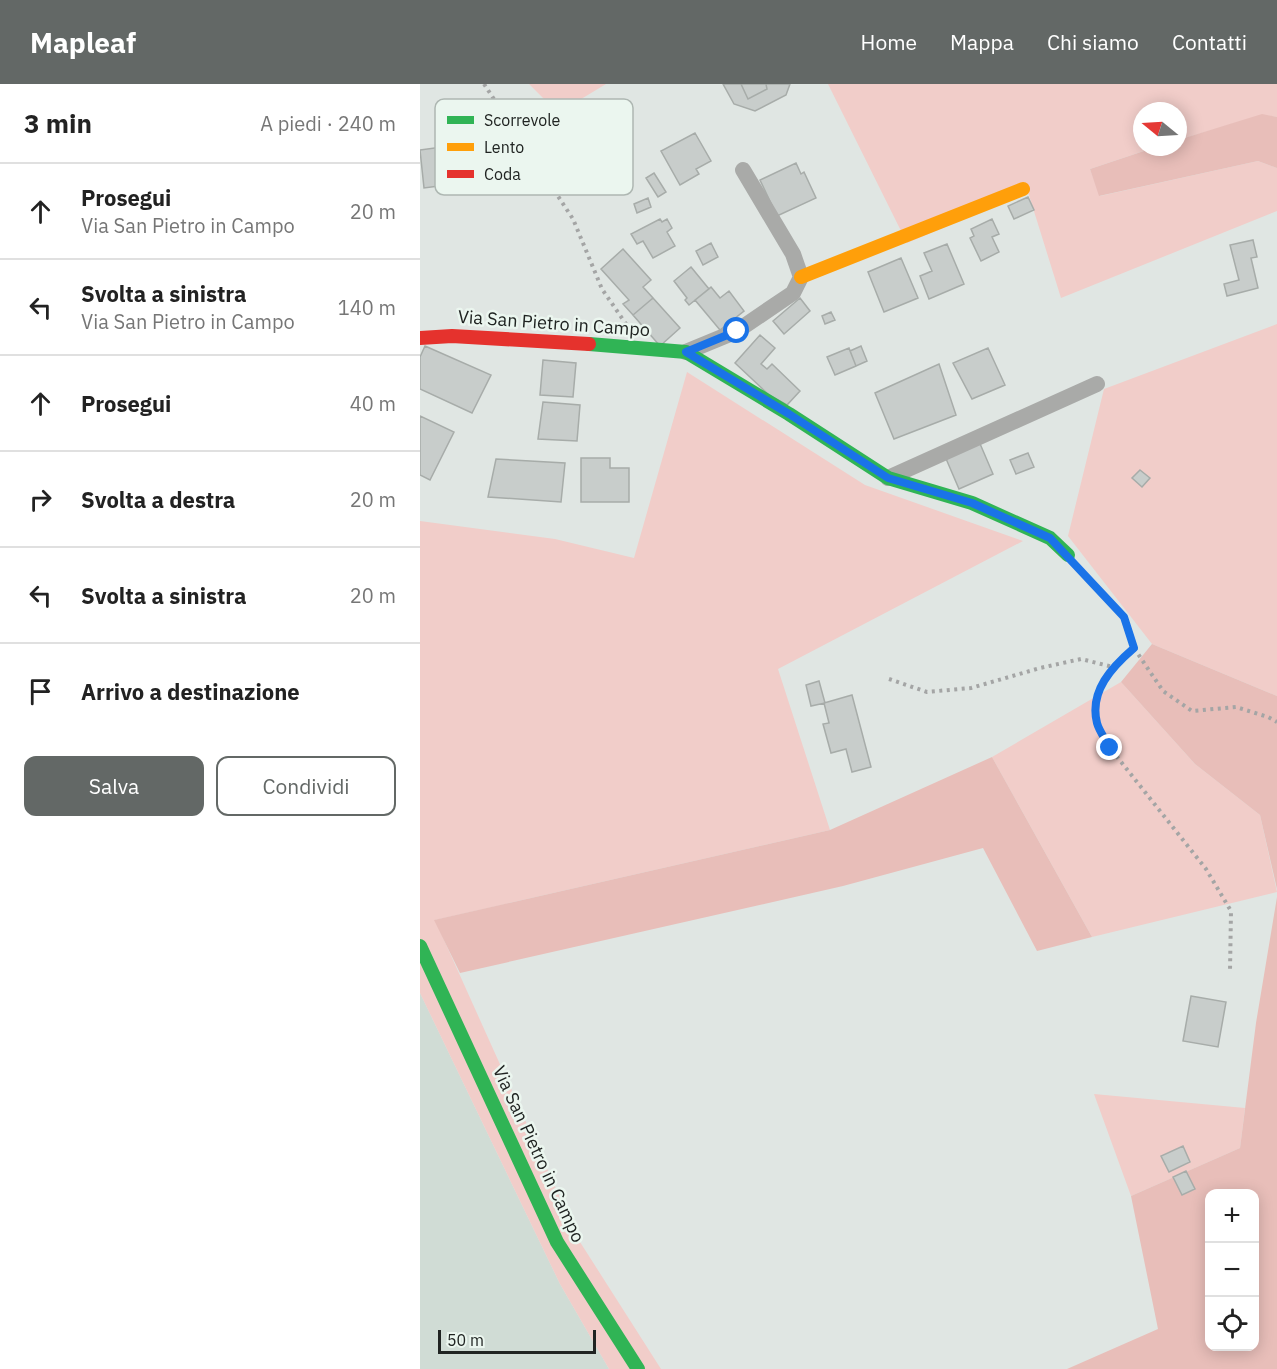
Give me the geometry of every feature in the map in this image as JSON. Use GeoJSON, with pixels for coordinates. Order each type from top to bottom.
{"type":"FeatureCollection","features":[{"type":"Feature","properties":{"kind":"street"},"geometry":{"type":"LineString","coordinates":[[742,170],[793,254],[801,278]]}},
{"type":"Feature","properties":{"kind":"street","name":"Via San Pietro in Campo"},"geometry":{"type":"LineString","coordinates":[[686,352],[737,331],[793,293],[801,278],[1023,189]]}},
{"type":"Feature","properties":{"kind":"street","name":"Via San Pietro in Campo"},"geometry":{"type":"LineString","coordinates":[[420,338],[452,336],[642,347],[686,352],[789,414],[888,478],[972,503],[1050,538],[1068,555]]}},
{"type":"Feature","properties":{"kind":"street"},"geometry":{"type":"LineString","coordinates":[[888,478],[1097,384]]}},
{"type":"Feature","properties":{"kind":"street","name":"Via San Pietro in Campo"},"geometry":{"type":"LineString","coordinates":[[420,946],[557,1242],[638,1369]]}},
{"type":"Feature","properties":{"kind":"path"},"geometry":{"type":"LineString","coordinates":[[484,84],[494,99]]}},
{"type":"Feature","properties":{"kind":"path"},"geometry":{"type":"LineString","coordinates":[[557,195],[573,219],[602,288],[642,347]]}},
{"type":"Feature","properties":{"kind":"path"},"geometry":{"type":"LineString","coordinates":[[1068,555],[1124,617],[1134,648],[1163,691],[1192,711],[1236,706],[1277,722]]}},
{"type":"Feature","properties":{"kind":"path"},"geometry":{"type":"LineString","coordinates":[[1134,648],[1113,667],[1096,697],[1097,723],[1110,748],[1206,869],[1231,911],[1230,971]]}},
{"type":"Feature","properties":{"kind":"path"},"geometry":{"type":"LineString","coordinates":[[889,679],[927,692],[971,688],[1081,659],[1113,667]]}},
{"type":"Feature","properties":{"kind":"shaded area"},"geometry":{"type":"Polygon","coordinates":[[[529,84],[606,84],[581,99],[544,99],[529,84]]]}},
{"type":"Feature","properties":{"kind":"shaded area"},"geometry":{"type":"Polygon","coordinates":[[[828,84],[1277,84],[1277,117],[1262,115],[1187,137],[1187,102],[1133,102],[1133,155],[1090,169],[1100,196],[1258,161],[1277,168],[1277,211],[1061,298],[1028,192],[907,243],[828,84]]]}},
{"type":"Feature","properties":{"kind":"shaded area"},"geometry":{"type":"Polygon","coordinates":[[[1262,114],[1277,117],[1277,168],[1258,161],[1099,196],[1090,169],[1133,155],[1187,156],[1187,137],[1262,114]]]}},
{"type":"Feature","properties":{"kind":"shaded area"},"geometry":{"type":"Polygon","coordinates":[[[1277,324],[1277,696],[1152,644],[1068,536],[1104,389],[1277,324]]]}},
{"type":"Feature","properties":{"kind":"shaded area"},"geometry":{"type":"Polygon","coordinates":[[[687,372],[865,485],[1023,541],[778,669],[830,830],[435,920],[580,1242],[661,1369],[609,1369],[560,1284],[420,993],[420,521],[555,539],[634,558],[687,372]]]}},
{"type":"Feature","properties":{"kind":"shaded area"},"geometry":{"type":"Polygon","coordinates":[[[1152,644],[1277,696],[1277,889],[1260,815],[1195,764],[1121,682],[1152,644]]]}},
{"type":"Feature","properties":{"kind":"shaded area"},"geometry":{"type":"Polygon","coordinates":[[[1121,682],[1195,764],[1260,815],[1277,892],[1092,937],[992,757],[1121,682]]]}},
{"type":"Feature","properties":{"kind":"shaded area"},"geometry":{"type":"Polygon","coordinates":[[[992,757],[1092,937],[1037,951],[983,848],[843,886],[460,973],[434,920],[830,830],[992,757]]]}},
{"type":"Feature","properties":{"kind":"shaded area"},"geometry":{"type":"Polygon","coordinates":[[[1277,897],[1277,1369],[1067,1369],[1158,1329],[1131,1196],[1240,1148],[1256,1023],[1277,897]]]}},
{"type":"Feature","properties":{"kind":"shaded area"},"geometry":{"type":"Polygon","coordinates":[[[420,993],[560,1284],[609,1369],[420,1369],[420,993]]]}},
{"type":"Feature","properties":{"kind":"shaded area"},"geometry":{"type":"Polygon","coordinates":[[[1094,1094],[1245,1108],[1240,1148],[1131,1196],[1094,1094]]]}},
{"type":"Feature","properties":{"kind":"building"},"geometry":{"type":"Polygon","coordinates":[[[723,84],[741,84],[748,99],[767,89],[766,84],[790,84],[786,95],[755,111],[734,104],[723,84]]]}},
{"type":"Feature","properties":{"kind":"building"},"geometry":{"type":"Polygon","coordinates":[[[741,84],[766,84],[767,89],[748,99],[741,84]]]}},
{"type":"Feature","properties":{"kind":"building"},"geometry":{"type":"Polygon","coordinates":[[[695,133],[711,161],[696,169],[699,174],[680,185],[661,151],[695,133]]]}},
{"type":"Feature","properties":{"kind":"building"},"geometry":{"type":"Polygon","coordinates":[[[435,148],[435,187],[424,188],[420,150],[435,148]]]}},
{"type":"Feature","properties":{"kind":"building"},"geometry":{"type":"Polygon","coordinates":[[[796,163],[801,174],[804,172],[816,198],[777,216],[760,180],[796,163]]]}},
{"type":"Feature","properties":{"kind":"building"},"geometry":{"type":"Polygon","coordinates":[[[654,173],[666,192],[658,197],[646,178],[654,173]]]}},
{"type":"Feature","properties":{"kind":"building"},"geometry":{"type":"Polygon","coordinates":[[[1028,197],[1034,210],[1014,219],[1008,206],[1028,197]]]}},
{"type":"Feature","properties":{"kind":"building"},"geometry":{"type":"Polygon","coordinates":[[[648,198],[651,207],[637,213],[634,204],[648,198]]]}},
{"type":"Feature","properties":{"kind":"building"},"geometry":{"type":"Polygon","coordinates":[[[660,219],[662,222],[667,219],[672,228],[667,232],[675,246],[653,258],[643,241],[637,244],[631,234],[660,219]]]}},
{"type":"Feature","properties":{"kind":"building"},"geometry":{"type":"Polygon","coordinates":[[[992,219],[999,234],[992,237],[999,252],[981,261],[970,238],[974,236],[971,229],[992,219]]]}},
{"type":"Feature","properties":{"kind":"building"},"geometry":{"type":"Polygon","coordinates":[[[1253,240],[1257,257],[1251,258],[1258,288],[1227,296],[1224,284],[1239,280],[1230,245],[1253,240]]]}},
{"type":"Feature","properties":{"kind":"building"},"geometry":{"type":"Polygon","coordinates":[[[711,243],[718,257],[703,265],[696,251],[711,243]]]}},
{"type":"Feature","properties":{"kind":"building"},"geometry":{"type":"Polygon","coordinates":[[[947,244],[964,284],[929,299],[920,276],[932,271],[924,253],[947,244]]]}},
{"type":"Feature","properties":{"kind":"building"},"geometry":{"type":"Polygon","coordinates":[[[623,249],[651,280],[643,287],[653,298],[633,315],[623,304],[629,300],[601,269],[623,249]]]}},
{"type":"Feature","properties":{"kind":"building"},"geometry":{"type":"Polygon","coordinates":[[[901,258],[918,298],[884,312],[868,272],[901,258]]]}},
{"type":"Feature","properties":{"kind":"building"},"geometry":{"type":"Polygon","coordinates":[[[691,267],[709,289],[689,305],[685,300],[687,298],[674,281],[691,267]]]}},
{"type":"Feature","properties":{"kind":"building"},"geometry":{"type":"Polygon","coordinates":[[[711,287],[720,298],[729,291],[744,311],[720,330],[695,300],[711,287]]]}},
{"type":"Feature","properties":{"kind":"building"},"geometry":{"type":"Polygon","coordinates":[[[653,298],[680,328],[660,346],[633,315],[653,298]]]}},
{"type":"Feature","properties":{"kind":"building"},"geometry":{"type":"Polygon","coordinates":[[[800,298],[810,311],[784,334],[773,321],[800,298]]]}},
{"type":"Feature","properties":{"kind":"building"},"geometry":{"type":"Polygon","coordinates":[[[831,312],[835,320],[825,324],[822,316],[831,312]]]}},
{"type":"Feature","properties":{"kind":"building"},"geometry":{"type":"Polygon","coordinates":[[[760,335],[775,348],[761,364],[767,369],[772,364],[800,391],[787,405],[769,395],[735,363],[760,335]]]}},
{"type":"Feature","properties":{"kind":"building"},"geometry":{"type":"Polygon","coordinates":[[[425,346],[491,375],[472,413],[420,389],[420,357],[425,346]]]}},
{"type":"Feature","properties":{"kind":"building"},"geometry":{"type":"Polygon","coordinates":[[[861,346],[867,361],[856,366],[850,351],[861,346]]]}},
{"type":"Feature","properties":{"kind":"building"},"geometry":{"type":"Polygon","coordinates":[[[849,348],[856,366],[835,375],[827,357],[849,348]]]}},
{"type":"Feature","properties":{"kind":"building"},"geometry":{"type":"Polygon","coordinates":[[[988,348],[1005,385],[972,399],[953,363],[988,348]]]}},
{"type":"Feature","properties":{"kind":"building"},"geometry":{"type":"Polygon","coordinates":[[[543,360],[576,363],[573,397],[540,395],[543,360]]]}},
{"type":"Feature","properties":{"kind":"building"},"geometry":{"type":"Polygon","coordinates":[[[939,364],[956,415],[894,439],[875,393],[939,364]]]}},
{"type":"Feature","properties":{"kind":"building"},"geometry":{"type":"Polygon","coordinates":[[[543,402],[580,405],[577,441],[538,439],[543,402]]]}},
{"type":"Feature","properties":{"kind":"building"},"geometry":{"type":"Polygon","coordinates":[[[420,416],[454,432],[430,480],[420,475],[420,416]]]}},
{"type":"Feature","properties":{"kind":"building"},"geometry":{"type":"Polygon","coordinates":[[[978,439],[993,474],[959,489],[944,454],[978,439]]]}},
{"type":"Feature","properties":{"kind":"building"},"geometry":{"type":"Polygon","coordinates":[[[1028,453],[1034,467],[1016,474],[1010,460],[1028,453]]]}},
{"type":"Feature","properties":{"kind":"building"},"geometry":{"type":"Polygon","coordinates":[[[581,458],[610,458],[610,468],[629,468],[629,502],[581,502],[581,458]]]}},
{"type":"Feature","properties":{"kind":"building"},"geometry":{"type":"Polygon","coordinates":[[[496,459],[565,463],[561,502],[488,497],[496,459]]]}},
{"type":"Feature","properties":{"kind":"building"},"geometry":{"type":"Polygon","coordinates":[[[1140,470],[1150,478],[1142,487],[1132,478],[1140,470]]]}},
{"type":"Feature","properties":{"kind":"building"},"geometry":{"type":"Polygon","coordinates":[[[819,681],[825,703],[811,706],[806,685],[819,681]]]}},
{"type":"Feature","properties":{"kind":"building"},"geometry":{"type":"Polygon","coordinates":[[[852,695],[871,767],[852,772],[846,749],[831,753],[823,724],[829,723],[824,703],[852,695]]]}},
{"type":"Feature","properties":{"kind":"building"},"geometry":{"type":"Polygon","coordinates":[[[1191,996],[1226,1002],[1218,1047],[1183,1041],[1191,996]]]}},
{"type":"Feature","properties":{"kind":"building"},"geometry":{"type":"Polygon","coordinates":[[[1183,1146],[1190,1162],[1169,1172],[1161,1156],[1183,1146]]]}},
{"type":"Feature","properties":{"kind":"building"},"geometry":{"type":"Polygon","coordinates":[[[1186,1171],[1195,1189],[1182,1195],[1173,1177],[1186,1171]]]}},
{"type":"Feature","properties":{"kind":"traffic: fast"},"geometry":{"type":"LineString","coordinates":[[589,344],[686,352],[789,414],[888,478],[972,503],[1050,538],[1068,555]]}},
{"type":"Feature","properties":{"kind":"traffic: fast"},"geometry":{"type":"LineString","coordinates":[[420,946],[557,1242],[638,1369]]}},
{"type":"Feature","properties":{"kind":"traffic: slow"},"geometry":{"type":"LineString","coordinates":[[801,277],[1023,189]]}},
{"type":"Feature","properties":{"kind":"traffic: jam"},"geometry":{"type":"LineString","coordinates":[[420,338],[452,336],[589,344]]}},
{"type":"Feature","properties":{"kind":"route"},"geometry":{"type":"LineString","coordinates":[[737,331],[686,352],[789,414],[888,478],[972,503],[1050,538],[1124,617],[1134,648],[1113,667],[1096,697],[1097,723],[1110,748]]}}]}
